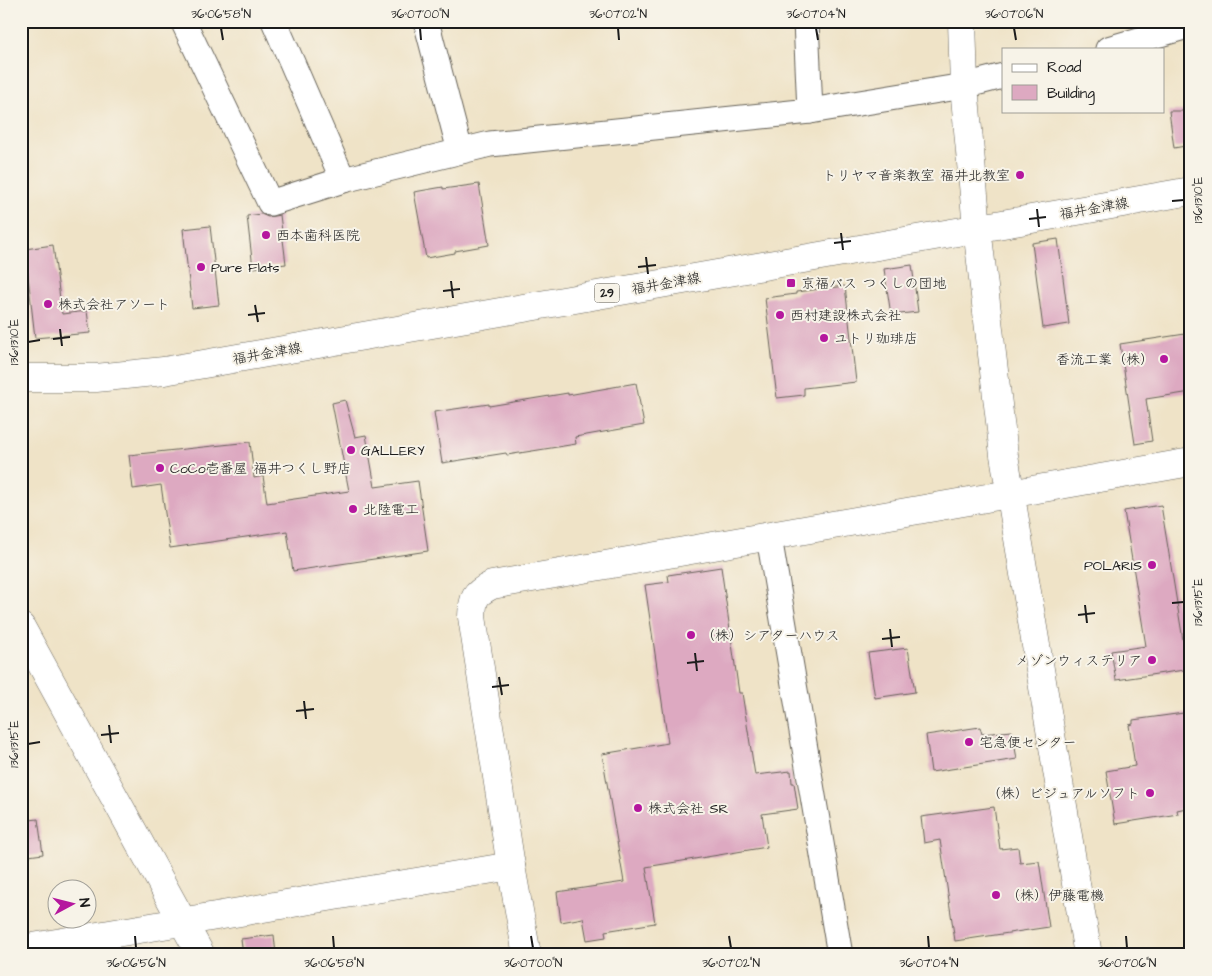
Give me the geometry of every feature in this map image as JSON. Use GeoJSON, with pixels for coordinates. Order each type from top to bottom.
{"type":"FeatureCollection","features":[{"type":"Feature","properties":{"kind":"street"},"geometry":{"type":"LineString","coordinates":[[183,21],[270,203],[343,180],[490,144],[810,111],[964,86],[1002,76]]}},
{"type":"Feature","properties":{"kind":"street"},"geometry":{"type":"LineString","coordinates":[[274,21],[343,180]]}},
{"type":"Feature","properties":{"kind":"street"},"geometry":{"type":"LineString","coordinates":[[426,21],[460,151]]}},
{"type":"Feature","properties":{"kind":"street"},"geometry":{"type":"LineString","coordinates":[[806,21],[810,111]]}},
{"type":"Feature","properties":{"kind":"street"},"geometry":{"type":"LineString","coordinates":[[962,21],[964,86],[1003,445],[1088,955]]}},
{"type":"Feature","properties":{"kind":"street"},"geometry":{"type":"LineString","coordinates":[[1111,48],[1191,25]]}},
{"type":"Feature","properties":{"kind":"street","name":"福井金津線"},"geometry":{"type":"LineString","coordinates":[[21,378],[96,378],[164,371],[1191,191]]}},
{"type":"Feature","properties":{"kind":"street"},"geometry":{"type":"LineString","coordinates":[[527,955],[472,617],[473,601],[479,591],[492,585],[1191,462]]}},
{"type":"Feature","properties":{"kind":"street"},"geometry":{"type":"LineString","coordinates":[[769,537],[840,955]]}},
{"type":"Feature","properties":{"kind":"street"},"geometry":{"type":"LineString","coordinates":[[21,627],[201,955]]}},
{"type":"Feature","properties":{"kind":"street"},"geometry":{"type":"LineString","coordinates":[[21,948],[511,866]]}},
{"type":"Feature","properties":{"kind":"building"},"geometry":{"type":"Polygon","coordinates":[[[1169,111],[1191,111],[1191,145],[1174,148],[1169,111]]]}},
{"type":"Feature","properties":{"kind":"building"},"geometry":{"type":"Polygon","coordinates":[[[479,184],[489,245],[426,258],[414,192],[479,184]]]}},
{"type":"Feature","properties":{"kind":"building","name":"西本歯科医院"},"geometry":{"type":"Polygon","coordinates":[[[261,214],[268,217],[280,215],[286,264],[253,268],[247,216],[261,214]]]}},
{"type":"Feature","properties":{"kind":"building","name":"Pure Flats"},"geometry":{"type":"Polygon","coordinates":[[[210,226],[219,305],[192,308],[183,229],[210,226]]]}},
{"type":"Feature","properties":{"kind":"building"},"geometry":{"type":"Polygon","coordinates":[[[1058,239],[1069,324],[1043,328],[1032,243],[1058,239]]]}},
{"type":"Feature","properties":{"kind":"building"},"geometry":{"type":"Polygon","coordinates":[[[53,245],[62,314],[87,311],[90,333],[35,338],[25,249],[53,245]]]}},
{"type":"Feature","properties":{"kind":"building"},"geometry":{"type":"Polygon","coordinates":[[[912,265],[918,312],[891,315],[884,269],[912,265]]]}},
{"type":"Feature","properties":{"kind":"building"},"geometry":{"type":"Polygon","coordinates":[[[845,286],[856,382],[804,388],[804,395],[777,398],[765,298],[845,286]]]}},
{"type":"Feature","properties":{"kind":"building","name":"香流工業（株）"},"geometry":{"type":"Polygon","coordinates":[[[1185,334],[1191,376],[1191,392],[1146,399],[1152,441],[1135,444],[1120,344],[1185,334]]]}},
{"type":"Feature","properties":{"kind":"building"},"geometry":{"type":"Polygon","coordinates":[[[636,383],[644,425],[575,437],[576,444],[442,463],[434,412],[489,404],[489,406],[568,393],[568,395],[636,383]]]}},
{"type":"Feature","properties":{"kind":"building"},"geometry":{"type":"Polygon","coordinates":[[[345,400],[355,437],[366,435],[375,487],[418,481],[428,551],[293,571],[287,531],[170,548],[161,485],[133,489],[129,455],[250,442],[254,478],[263,476],[267,503],[349,491],[332,403],[345,400]]]}},
{"type":"Feature","properties":{"kind":"building"},"geometry":{"type":"Polygon","coordinates":[[[1161,505],[1183,640],[1191,639],[1191,669],[1116,680],[1111,651],[1146,646],[1124,511],[1161,505]]]}},
{"type":"Feature","properties":{"kind":"building"},"geometry":{"type":"Polygon","coordinates":[[[721,567],[739,693],[742,693],[755,775],[791,771],[798,809],[762,814],[767,847],[646,867],[655,923],[605,931],[606,937],[587,940],[583,918],[561,922],[557,892],[624,882],[602,754],[668,743],[645,585],[669,582],[668,575],[721,567]]]}},
{"type":"Feature","properties":{"kind":"building"},"geometry":{"type":"Polygon","coordinates":[[[908,648],[915,692],[875,698],[868,653],[908,648]]]}},
{"type":"Feature","properties":{"kind":"building","name":"（株）ビジュアルソフト"},"geometry":{"type":"Polygon","coordinates":[[[1191,712],[1191,747],[1186,748],[1191,778],[1191,807],[1177,810],[1178,814],[1115,824],[1106,771],[1135,766],[1129,725],[1133,724],[1133,720],[1191,712]]]}},
{"type":"Feature","properties":{"kind":"building"},"geometry":{"type":"Polygon","coordinates":[[[980,727],[982,734],[1012,731],[1017,759],[931,772],[926,735],[980,727]]]}},
{"type":"Feature","properties":{"kind":"building","name":"（株）伊藤電機"},"geometry":{"type":"Polygon","coordinates":[[[994,807],[1000,849],[1018,847],[1020,863],[1039,861],[1049,927],[955,941],[940,840],[924,843],[921,817],[994,807]]]}},
{"type":"Feature","properties":{"kind":"building"},"geometry":{"type":"Polygon","coordinates":[[[38,819],[43,854],[21,857],[21,821],[38,819]]]}},
{"type":"Feature","properties":{"kind":"building"},"geometry":{"type":"Polygon","coordinates":[[[274,935],[276,955],[243,955],[241,939],[274,935]]]}},
{"type":"Feature","properties":{"kind":"place","name":"トリヤマ音楽教室 福井北教室"},"geometry":{"type":"Point","coordinates":[1020,175]}},
{"type":"Feature","properties":{"kind":"place","name":"西本歯科医院"},"geometry":{"type":"Point","coordinates":[266,235]}},
{"type":"Feature","properties":{"kind":"place","name":"Pure Flats"},"geometry":{"type":"Point","coordinates":[201,267]}},
{"type":"Feature","properties":{"kind":"place","name":"京福バス つくしの団地"},"geometry":{"type":"Point","coordinates":[791,283]}},
{"type":"Feature","properties":{"kind":"place","name":"株式会社アソート"},"geometry":{"type":"Point","coordinates":[48,304]}},
{"type":"Feature","properties":{"kind":"place","name":"西村建設株式会社"},"geometry":{"type":"Point","coordinates":[780,315]}},
{"type":"Feature","properties":{"kind":"place","name":"ユトリ珈琲店"},"geometry":{"type":"Point","coordinates":[824,338]}},
{"type":"Feature","properties":{"kind":"place","name":"香流工業（株）"},"geometry":{"type":"Point","coordinates":[1164,359]}},
{"type":"Feature","properties":{"kind":"place","name":"GALLERY"},"geometry":{"type":"Point","coordinates":[351,450]}},
{"type":"Feature","properties":{"kind":"place","name":"CoCo壱番屋 福井つくし野店"},"geometry":{"type":"Point","coordinates":[160,468]}},
{"type":"Feature","properties":{"kind":"place","name":"北陸電工"},"geometry":{"type":"Point","coordinates":[353,509]}},
{"type":"Feature","properties":{"kind":"place","name":"POLARIS"},"geometry":{"type":"Point","coordinates":[1152,565]}},
{"type":"Feature","properties":{"kind":"place","name":"（株）シアターハウス"},"geometry":{"type":"Point","coordinates":[691,635]}},
{"type":"Feature","properties":{"kind":"place","name":"メゾンウィステリア"},"geometry":{"type":"Point","coordinates":[1152,660]}},
{"type":"Feature","properties":{"kind":"place","name":"宅急便センター"},"geometry":{"type":"Point","coordinates":[969,742]}},
{"type":"Feature","properties":{"kind":"place","name":"（株）ビジュアルソフト"},"geometry":{"type":"Point","coordinates":[1150,793]}},
{"type":"Feature","properties":{"kind":"place","name":"株式会社 SR"},"geometry":{"type":"Point","coordinates":[638,808]}},
{"type":"Feature","properties":{"kind":"place","name":"（株）伊藤電機"},"geometry":{"type":"Point","coordinates":[996,895]}}]}
